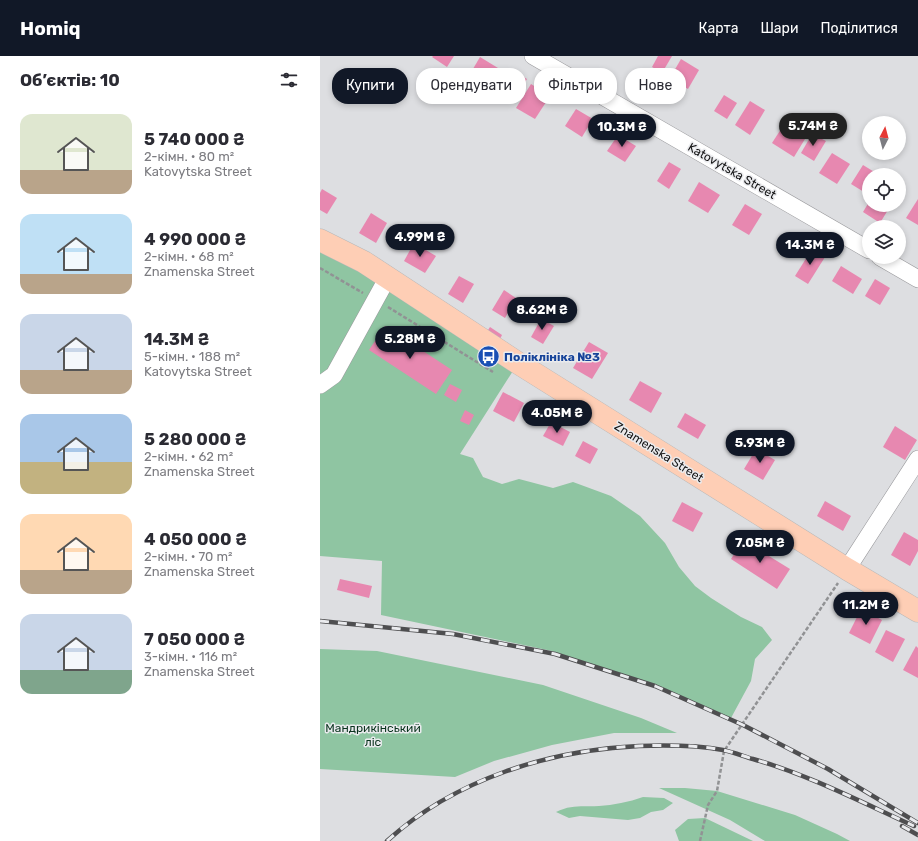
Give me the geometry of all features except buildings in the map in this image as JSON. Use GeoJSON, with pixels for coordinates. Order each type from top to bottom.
{"type":"FeatureCollection","features":[{"type":"Feature","properties":{"kind":"main road","name":"Znamenska Street"},"geometry":{"type":"LineString","coordinates":[[320,240],[364,262],[518,364],[847,569],[918,611]]}},
{"type":"Feature","properties":{"kind":"street","name":"Katovytska Street"},"geometry":{"type":"LineString","coordinates":[[532,56],[862,246]]}},
{"type":"Feature","properties":{"kind":"street"},"geometry":{"type":"LineString","coordinates":[[892,264],[918,279]]}},
{"type":"Feature","properties":{"kind":"street"},"geometry":{"type":"LineString","coordinates":[[320,385],[334,374],[388,277]]}},
{"type":"Feature","properties":{"kind":"street"},"geometry":{"type":"LineString","coordinates":[[847,569],[918,460]]}},
{"type":"Feature","properties":{"kind":"path"},"geometry":{"type":"LineString","coordinates":[[320,268],[408,318],[492,372]]}},
{"type":"Feature","properties":{"kind":"path"},"geometry":{"type":"LineString","coordinates":[[700,841],[708,805],[717,791],[724,751],[847,569]]}},
{"type":"Feature","properties":{"kind":"green space"},"geometry":{"type":"Polygon","coordinates":[[[320,240],[518,363],[460,454],[473,458],[483,477],[502,484],[519,479],[553,488],[573,482],[611,496],[640,516],[665,543],[679,567],[695,586],[741,617],[762,627],[772,640],[755,659],[751,681],[731,718],[653,685],[552,651],[381,615],[382,561],[320,556],[320,240]]]}},
{"type":"Feature","properties":{"kind":"green space","name":"Мандрикінський ліс"},"geometry":{"type":"Polygon","coordinates":[[[320,649],[377,651],[543,685],[641,718],[677,733],[614,733],[552,745],[494,761],[455,777],[320,769],[320,649]]]}},
{"type":"Feature","properties":{"kind":"green space"},"geometry":{"type":"Polygon","coordinates":[[[659,788],[685,788],[717,791],[795,815],[850,841],[765,841],[730,820],[659,788]]]}},
{"type":"Feature","properties":{"kind":"green space"},"geometry":{"type":"Polygon","coordinates":[[[643,797],[664,798],[673,803],[663,810],[651,812],[640,818],[628,820],[580,816],[569,818],[556,812],[562,809],[578,806],[610,805],[643,797]]]}},
{"type":"Feature","properties":{"kind":"green space"},"geometry":{"type":"Polygon","coordinates":[[[705,818],[753,841],[679,841],[675,830],[688,819],[705,818]]]}},
{"type":"Feature","properties":{"kind":"railway"},"geometry":{"type":"LineString","coordinates":[[320,621],[453,634],[555,654],[655,686],[743,725],[828,769],[918,823]]}},
{"type":"Feature","properties":{"kind":"railway"},"geometry":{"type":"LineString","coordinates":[[387,841],[414,819],[442,801],[473,785],[505,772],[538,761],[571,754],[639,746],[702,747],[734,753],[774,765],[815,781],[914,826]]}},
{"type":"Feature","properties":{"kind":"railway"},"geometry":{"type":"LineString","coordinates":[[902,826],[918,835]]}},
{"type":"Feature","properties":{"kind":"place","name":"Поліклініка №3"},"geometry":{"type":"Point","coordinates":[488,357]}}]}
